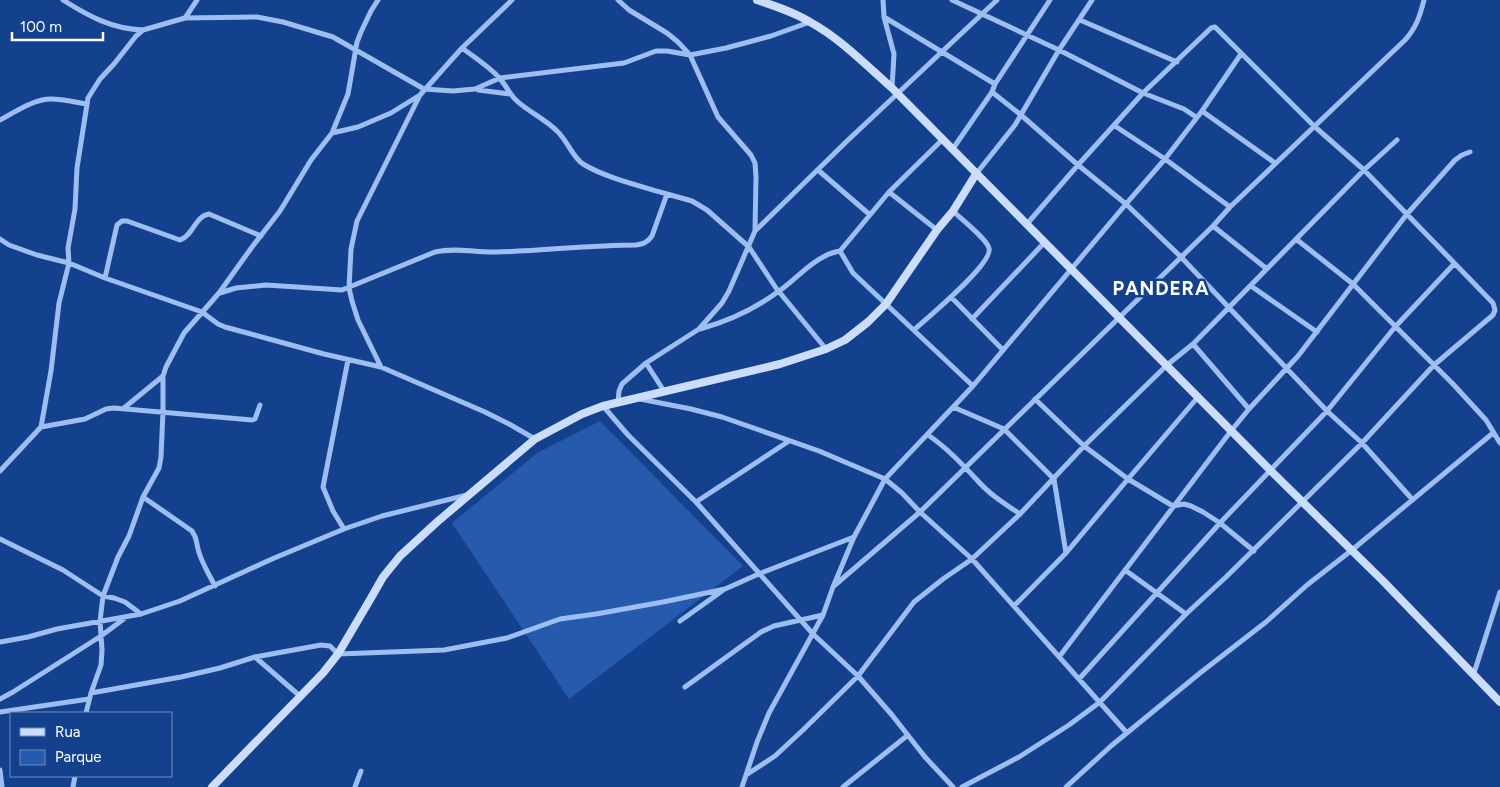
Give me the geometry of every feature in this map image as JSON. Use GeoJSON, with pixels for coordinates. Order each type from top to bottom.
{"type":"FeatureCollection","features":[{"type":"Feature","properties":{"kind":"street"},"geometry":{"type":"LineString","coordinates":[[63,0],[83,13],[104,23],[130,30],[143,30],[185,18],[256,17],[283,22],[333,37],[424,90],[453,91],[475,89],[510,94]]}},
{"type":"Feature","properties":{"kind":"street"},"geometry":{"type":"LineString","coordinates":[[185,18],[197,0]]}},
{"type":"Feature","properties":{"kind":"street"},"geometry":{"type":"LineString","coordinates":[[86,712],[101,665],[100,621],[103,596],[118,557],[129,536],[143,497],[159,468],[163,411],[163,376],[166,367],[184,333],[219,293],[280,211],[311,160],[332,133],[348,94],[357,42],[378,0]]}},
{"type":"Feature","properties":{"kind":"street"},"geometry":{"type":"LineString","coordinates":[[381,367],[358,320],[349,288],[351,249],[357,221],[420,95],[462,48],[512,0]]}},
{"type":"Feature","properties":{"kind":"street"},"geometry":{"type":"LineString","coordinates":[[618,0],[629,10],[667,33],[690,55],[718,117],[752,156],[755,163],[756,177],[755,231]]}},
{"type":"Feature","properties":{"kind":"street"},"geometry":{"type":"LineString","coordinates":[[757,0],[810,22],[834,38],[895,91],[1070,270],[1474,673],[1500,702]]}},
{"type":"Feature","properties":{"kind":"street"},"geometry":{"type":"LineString","coordinates":[[883,0],[884,17],[894,54],[895,91]]}},
{"type":"Feature","properties":{"kind":"street"},"geometry":{"type":"LineString","coordinates":[[883,7],[887,0]]}},
{"type":"Feature","properties":{"kind":"street"},"geometry":{"type":"LineString","coordinates":[[952,0],[1196,117]]}},
{"type":"Feature","properties":{"kind":"street"},"geometry":{"type":"LineString","coordinates":[[618,403],[622,384],[646,363],[699,329],[722,304],[755,231],[895,91],[943,52],[997,0]]}},
{"type":"Feature","properties":{"kind":"street"},"geometry":{"type":"LineString","coordinates":[[952,150],[992,92],[995,84],[1050,0]]}},
{"type":"Feature","properties":{"kind":"street"},"geometry":{"type":"LineString","coordinates":[[212,787],[323,673],[338,654],[383,577],[400,556],[535,439],[582,414],[602,406],[780,364],[826,349],[853,334],[868,322],[886,304],[937,230],[953,212],[976,174],[1015,125],[1059,50],[1092,0]]}},
{"type":"Feature","properties":{"kind":"street"},"geometry":{"type":"LineString","coordinates":[[833,587],[920,512],[1275,163],[1405,40],[1414,30],[1424,0]]}},
{"type":"Feature","properties":{"kind":"street"},"geometry":{"type":"LineString","coordinates":[[884,17],[995,84]]}},
{"type":"Feature","properties":{"kind":"street"},"geometry":{"type":"LineString","coordinates":[[1080,20],[1177,62]]}},
{"type":"Feature","properties":{"kind":"street"},"geometry":{"type":"LineString","coordinates":[[475,89],[500,78],[624,63],[656,51],[690,55],[726,48],[770,36],[810,22]]}},
{"type":"Feature","properties":{"kind":"street"},"geometry":{"type":"LineString","coordinates":[[962,787],[1019,756],[1069,725],[1100,702],[1186,614],[1362,443],[1434,365],[1493,315],[1495,310],[1493,303],[1364,170],[1314,126],[1214,27],[1143,93],[1026,225]]}},
{"type":"Feature","properties":{"kind":"street"},"geometry":{"type":"LineString","coordinates":[[0,471],[41,427],[51,371],[59,303],[69,263],[68,248],[75,209],[77,168],[86,104],[100,79],[143,30]]}},
{"type":"Feature","properties":{"kind":"street"},"geometry":{"type":"LineString","coordinates":[[462,48],[500,78],[510,94],[523,106],[537,114],[557,131],[582,163],[613,177],[692,201],[707,210],[748,247],[779,291],[826,349]]}},
{"type":"Feature","properties":{"kind":"street"},"geometry":{"type":"LineString","coordinates":[[743,787],[757,742],[769,713],[823,615],[854,537],[885,479],[973,386],[1165,159],[1242,54]]}},
{"type":"Feature","properties":{"kind":"street"},"geometry":{"type":"LineString","coordinates":[[992,92],[1126,204],[1180,256],[1327,412],[1362,443],[1412,499]]}},
{"type":"Feature","properties":{"kind":"street"},"geometry":{"type":"LineString","coordinates":[[332,133],[358,127],[392,113],[420,95]]}},
{"type":"Feature","properties":{"kind":"street"},"geometry":{"type":"LineString","coordinates":[[0,120],[41,100],[50,99],[86,104]]}},
{"type":"Feature","properties":{"kind":"street"},"geometry":{"type":"LineString","coordinates":[[1202,111],[1275,163]]}},
{"type":"Feature","properties":{"kind":"street"},"geometry":{"type":"LineString","coordinates":[[1114,126],[1165,159],[1230,207]]}},
{"type":"Feature","properties":{"kind":"street"},"geometry":{"type":"LineString","coordinates":[[699,329],[735,318],[779,291],[816,261],[826,255],[840,251],[890,192],[942,140]]}},
{"type":"Feature","properties":{"kind":"street"},"geometry":{"type":"LineString","coordinates":[[746,775],[782,750],[803,730],[858,676],[914,602],[972,559],[1020,514],[1084,446],[1167,365],[1193,344],[1364,170],[1397,140]]}},
{"type":"Feature","properties":{"kind":"street"},"geometry":{"type":"LineString","coordinates":[[1059,657],[1231,431],[1298,356],[1407,214],[1455,160],[1470,152]]}},
{"type":"Feature","properties":{"kind":"street"},"geometry":{"type":"LineString","coordinates":[[818,170],[870,214]]}},
{"type":"Feature","properties":{"kind":"street"},"geometry":{"type":"LineString","coordinates":[[890,192],[937,230]]}},
{"type":"Feature","properties":{"kind":"street"},"geometry":{"type":"LineString","coordinates":[[219,293],[236,288],[266,285],[342,290],[444,250],[457,249],[492,253],[531,252],[644,244],[652,236],[667,194]]}},
{"type":"Feature","properties":{"kind":"street"},"geometry":{"type":"LineString","coordinates":[[914,330],[971,278],[988,257],[989,247],[981,237],[953,212]]}},
{"type":"Feature","properties":{"kind":"street"},"geometry":{"type":"LineString","coordinates":[[105,278],[118,224],[122,221],[127,221],[180,240],[188,235],[202,217],[209,214],[261,236]]}},
{"type":"Feature","properties":{"kind":"street"},"geometry":{"type":"LineString","coordinates":[[1213,226],[1267,269]]}},
{"type":"Feature","properties":{"kind":"street"},"geometry":{"type":"LineString","coordinates":[[0,239],[37,255],[69,263],[105,278],[202,312],[218,324],[348,360],[381,367],[485,412],[535,439]]}},
{"type":"Feature","properties":{"kind":"street"},"geometry":{"type":"LineString","coordinates":[[1296,239],[1353,284],[1486,420],[1492,433],[1500,443]]}},
{"type":"Feature","properties":{"kind":"street"},"geometry":{"type":"LineString","coordinates":[[972,319],[1044,243]]}},
{"type":"Feature","properties":{"kind":"street"},"geometry":{"type":"LineString","coordinates":[[840,251],[853,273],[973,386]]}},
{"type":"Feature","properties":{"kind":"street"},"geometry":{"type":"LineString","coordinates":[[1078,679],[1220,523],[1327,412],[1396,327],[1454,264]]}},
{"type":"Feature","properties":{"kind":"street"},"geometry":{"type":"LineString","coordinates":[[1251,286],[1317,332]]}},
{"type":"Feature","properties":{"kind":"street"},"geometry":{"type":"LineString","coordinates":[[951,297],[1003,350]]}},
{"type":"Feature","properties":{"kind":"street"},"geometry":{"type":"LineString","coordinates":[[1193,344],[1249,409]]}},
{"type":"Feature","properties":{"kind":"street"},"geometry":{"type":"LineString","coordinates":[[344,529],[333,511],[323,488],[348,360]]}},
{"type":"Feature","properties":{"kind":"street"},"geometry":{"type":"LineString","coordinates":[[646,363],[664,391]]}},
{"type":"Feature","properties":{"kind":"street"},"geometry":{"type":"LineString","coordinates":[[123,408],[163,376]]}},
{"type":"Feature","properties":{"kind":"street"},"geometry":{"type":"LineString","coordinates":[[1014,606],[1066,553],[1198,397]]}},
{"type":"Feature","properties":{"kind":"street"},"geometry":{"type":"LineString","coordinates":[[637,398],[722,417],[819,451],[885,479],[972,559],[1127,733]]}},
{"type":"Feature","properties":{"kind":"street"},"geometry":{"type":"LineString","coordinates":[[1035,398],[1084,446],[1128,479],[1173,506],[1184,504],[1191,506],[1220,523],[1254,550]]}},
{"type":"Feature","properties":{"kind":"street"},"geometry":{"type":"LineString","coordinates":[[41,427],[85,419],[106,409],[114,408],[252,420],[255,419],[260,405]]}},
{"type":"Feature","properties":{"kind":"street"},"geometry":{"type":"LineString","coordinates":[[602,406],[628,435],[696,502],[761,573],[813,634],[858,676],[953,787]]}},
{"type":"Feature","properties":{"kind":"street"},"geometry":{"type":"LineString","coordinates":[[953,407],[1004,429],[1054,479],[1066,553]]}},
{"type":"Feature","properties":{"kind":"street"},"geometry":{"type":"LineString","coordinates":[[1066,787],[1098,757],[1200,673],[1266,622],[1307,585],[1352,550],[1492,433]]}},
{"type":"Feature","properties":{"kind":"street"},"geometry":{"type":"LineString","coordinates":[[928,435],[999,500],[1020,514]]}},
{"type":"Feature","properties":{"kind":"street"},"geometry":{"type":"LineString","coordinates":[[696,502],[789,440]]}},
{"type":"Feature","properties":{"kind":"street"},"geometry":{"type":"LineString","coordinates":[[0,642],[57,629],[141,614],[180,601],[272,558],[344,529],[382,516],[471,494]]}},
{"type":"Feature","properties":{"kind":"street"},"geometry":{"type":"LineString","coordinates":[[143,497],[192,531],[196,536],[200,556],[215,586]]}},
{"type":"Feature","properties":{"kind":"street"},"geometry":{"type":"LineString","coordinates":[[680,621],[725,589],[854,537]]}},
{"type":"Feature","properties":{"kind":"street"},"geometry":{"type":"LineString","coordinates":[[0,538],[63,570],[103,596],[125,602],[141,614]]}},
{"type":"Feature","properties":{"kind":"street"},"geometry":{"type":"LineString","coordinates":[[1125,570],[1186,614]]}},
{"type":"Feature","properties":{"kind":"street"},"geometry":{"type":"LineString","coordinates":[[338,654],[444,650],[506,638],[560,619],[663,602],[725,589]]}},
{"type":"Feature","properties":{"kind":"street"},"geometry":{"type":"LineString","coordinates":[[1474,673],[1500,592]]}},
{"type":"Feature","properties":{"kind":"street"},"geometry":{"type":"LineString","coordinates":[[685,687],[761,632],[774,626],[823,615]]}},
{"type":"Feature","properties":{"kind":"street"},"geometry":{"type":"LineString","coordinates":[[0,699],[101,636],[127,616]]}},
{"type":"Feature","properties":{"kind":"street"},"geometry":{"type":"LineString","coordinates":[[91,693],[181,677],[255,657],[326,644],[338,654]]}},
{"type":"Feature","properties":{"kind":"street"},"geometry":{"type":"LineString","coordinates":[[255,657],[301,697]]}},
{"type":"Feature","properties":{"kind":"street"},"geometry":{"type":"LineString","coordinates":[[0,712],[90,699]]}},
{"type":"Feature","properties":{"kind":"street"},"geometry":{"type":"LineString","coordinates":[[843,787],[908,735]]}},
{"type":"Feature","properties":{"kind":"street"},"geometry":{"type":"LineString","coordinates":[[0,770],[2,787]]}},
{"type":"Feature","properties":{"kind":"street"},"geometry":{"type":"LineString","coordinates":[[355,787],[361,771]]}},
{"type":"Feature","properties":{"kind":"green space"},"geometry":{"type":"Polygon","coordinates":[[[600,421],[743,566],[569,699],[452,523],[537,453],[600,421]]]}},
{"type":"Feature","properties":{"kind":"district","name":"PANDERA"},"geometry":{"type":"Point","coordinates":[1161,288]}}]}
